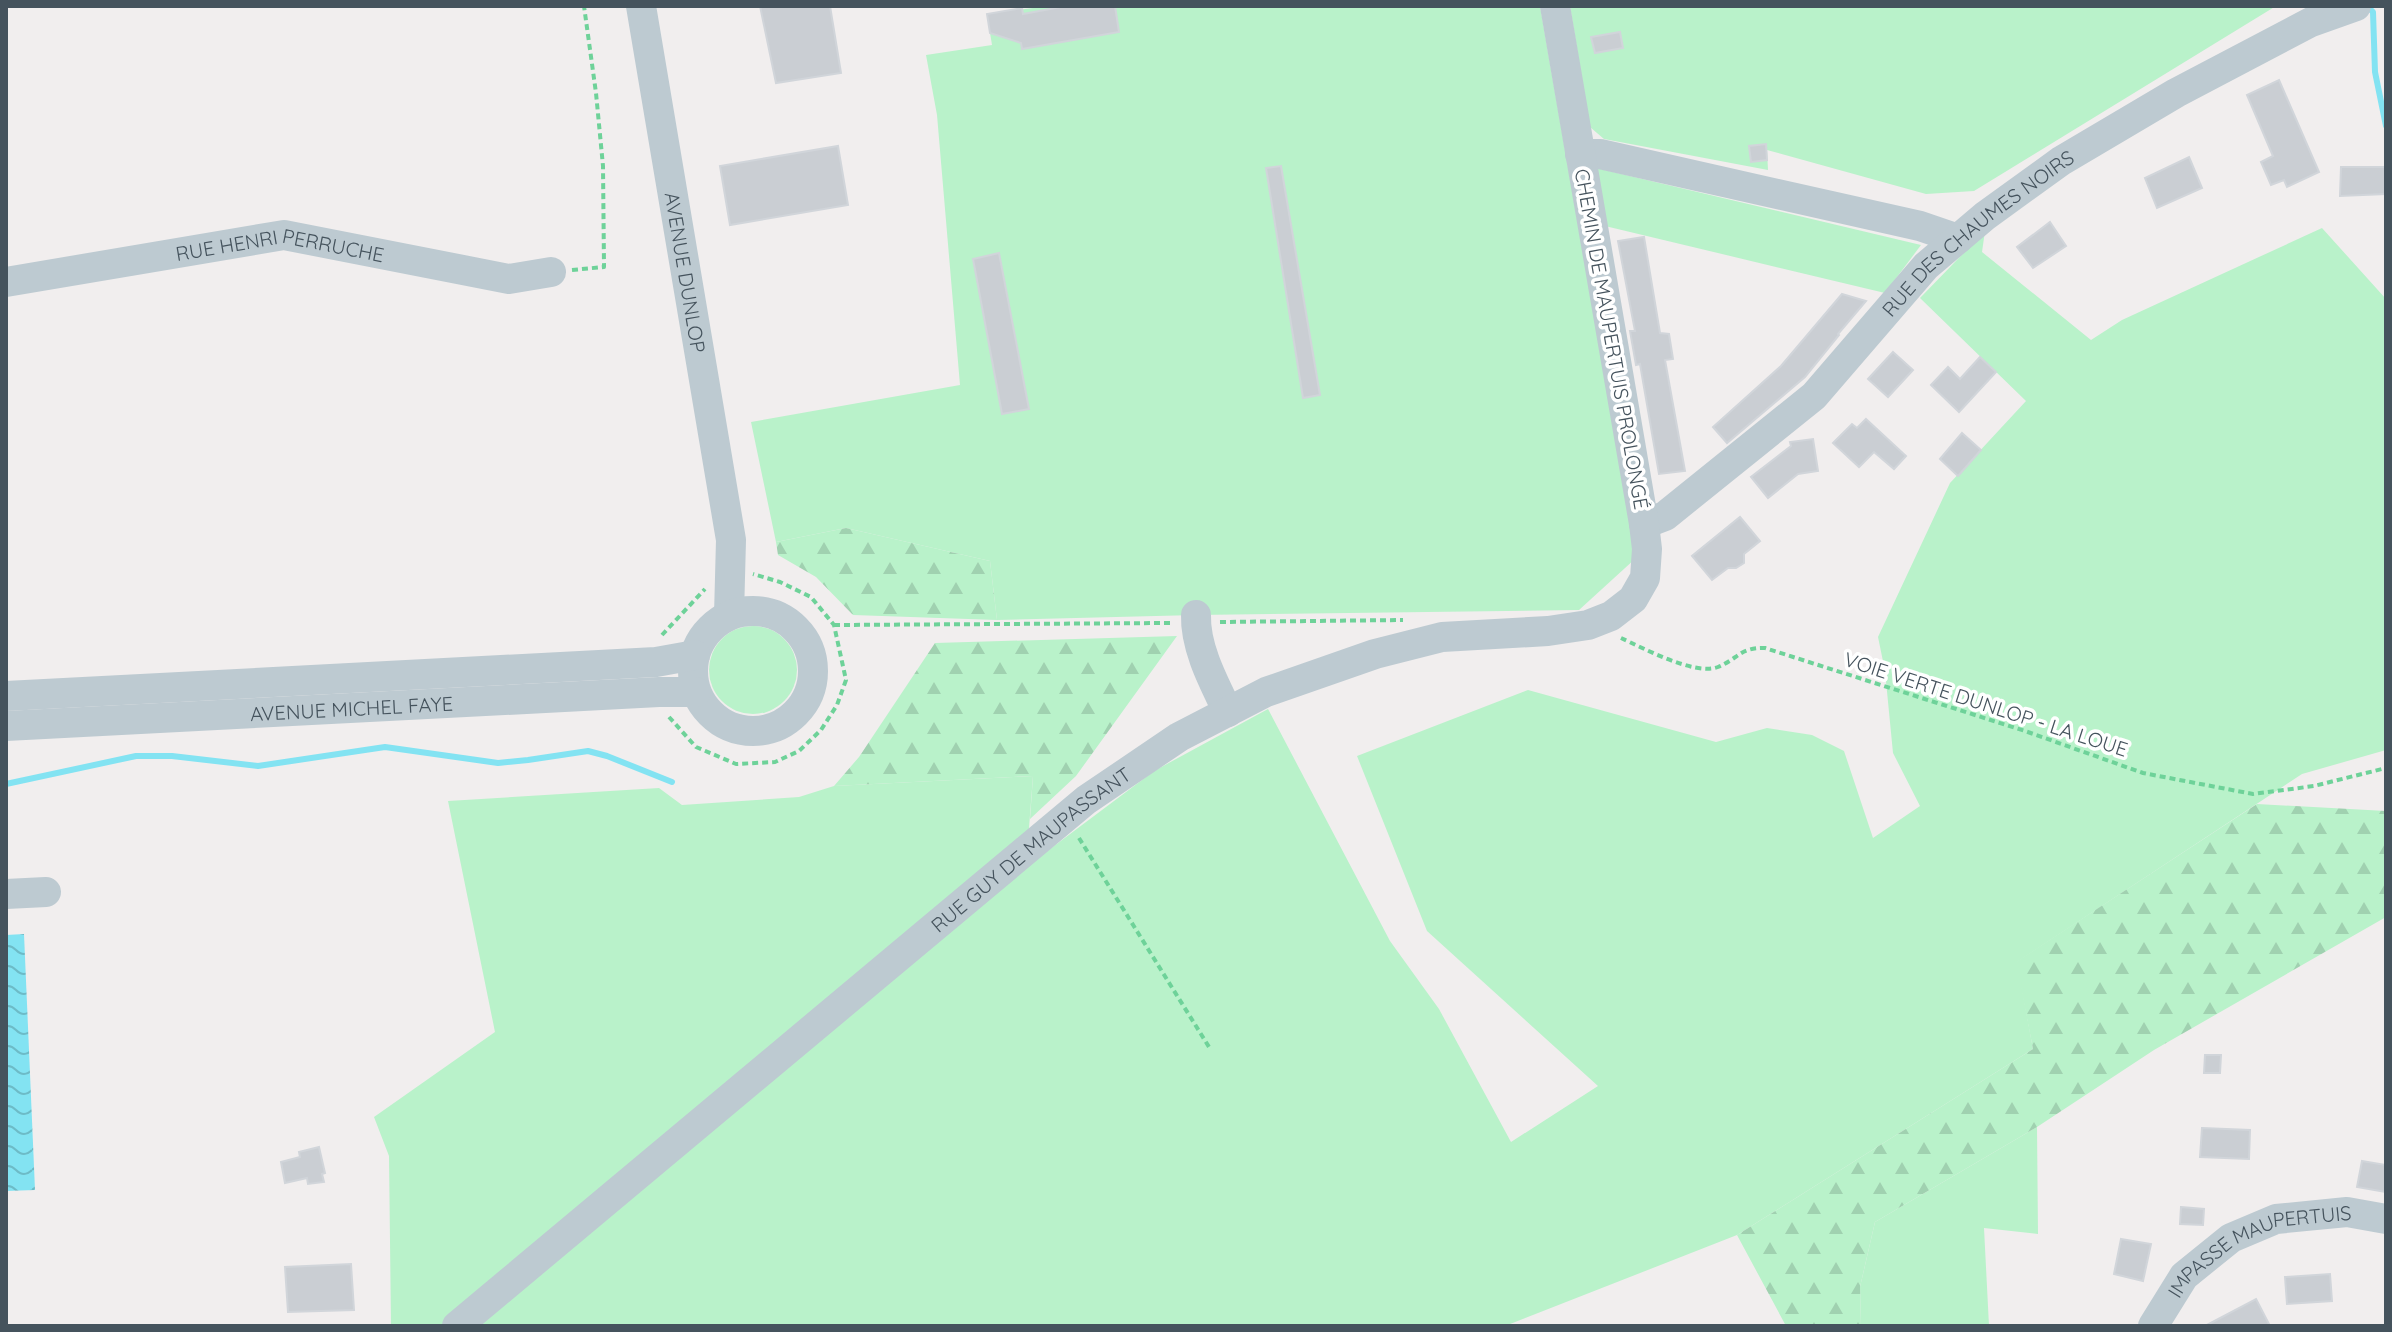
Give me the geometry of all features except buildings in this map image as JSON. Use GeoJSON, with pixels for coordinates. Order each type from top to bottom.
{"type":"FeatureCollection","features":[{"type":"Feature","properties":{"kind":"street","name":"AVENUE DUNLOP"},"geometry":{"type":"LineString","coordinates":[[641,6],[731,540],[729,615]]}},
{"type":"Feature","properties":{"kind":"street","name":"CHEMIN DE MAUPERTUIS PROLONGÉ"},"geometry":{"type":"LineString","coordinates":[[1555,6],[1644,524]]}},
{"type":"Feature","properties":{"kind":"street","name":"RUE DES CHAUMES NOIRS"},"geometry":{"type":"LineString","coordinates":[[1644,524],[1665,516],[1804,406],[1926,266],[1985,216],[2061,161],[2176,93],[2311,22],[2356,6]]}},
{"type":"Feature","properties":{"kind":"street"},"geometry":{"type":"LineString","coordinates":[[1580,154],[1600,154],[1890,219],[1958,239]]}},
{"type":"Feature","properties":{"kind":"street","name":"RUE HENRI PERRUCHE"},"geometry":{"type":"LineString","coordinates":[[6,282],[284,235],[509,279],[551,272]]}},
{"type":"Feature","properties":{"kind":"street","name":"RUE GUY DE MAUPASSANT"},"geometry":{"type":"LineString","coordinates":[[457,1326],[1086,800],[1179,737],[1266,692],[1375,654],[1442,637],[1548,631],[1588,625],[1611,616],[1633,599],[1645,578],[1647,549],[1644,524]]}},
{"type":"Feature","properties":{"kind":"street","name":"AVENUE DUNLOP"},"geometry":{"type":"LineString","coordinates":[[731,540],[764,612]]}},
{"type":"Feature","properties":{"kind":"street"},"geometry":{"type":"LineString","coordinates":[[747,611],[764,612],[784,619],[800,633],[810,651],[814,672],[810,692],[799,710],[783,724],[763,731],[742,731],[723,724],[707,710],[696,692],[692,668],[702,638],[714,625],[729,615],[747,611]]}},
{"type":"Feature","properties":{"kind":"street"},"geometry":{"type":"LineString","coordinates":[[1196,615],[1198,636],[1211,678],[1228,712]]}},
{"type":"Feature","properties":{"kind":"street","name":"AVENUE MICHEL FAYE"},"geometry":{"type":"LineString","coordinates":[[6,696],[640,663],[695,655]]}},
{"type":"Feature","properties":{"kind":"street","name":"AVENUE MICHEL FAYE"},"geometry":{"type":"LineString","coordinates":[[6,726],[696,692]]}},
{"type":"Feature","properties":{"kind":"street"},"geometry":{"type":"LineString","coordinates":[[6,894],[46,892]]}},
{"type":"Feature","properties":{"kind":"street","name":"IMPASSE MAUPERTUIS"},"geometry":{"type":"LineString","coordinates":[[2153,1326],[2184,1276],[2231,1238],[2264,1223],[2290,1218],[2347,1212],[2386,1219]]}},
{"type":"Feature","properties":{"kind":"path"},"geometry":{"type":"LineString","coordinates":[[551,272],[604,267],[603,166],[584,6]]}},
{"type":"Feature","properties":{"kind":"path"},"geometry":{"type":"LineString","coordinates":[[659,692],[669,718],[696,747],[736,764],[775,762],[799,751],[821,730],[837,705],[846,680],[834,625],[811,597],[780,582],[746,572]]}},
{"type":"Feature","properties":{"kind":"path","name":"VOIE VERTE DUNLOP - LA LOUE"},"geometry":{"type":"LineString","coordinates":[[1588,625],[1675,661],[1705,669],[1718,667],[1752,647],[1765,648],[2025,731],[2143,773],[2253,794],[2314,786],[2386,768]]}},
{"type":"Feature","properties":{"kind":"path"},"geometry":{"type":"LineString","coordinates":[[1066,817],[1209,1047]]}},
{"type":"Feature","properties":{"kind":"green space"},"geometry":{"type":"Polygon","coordinates":[[[1048,6],[1540,6],[1636,558],[1579,610],[997,620],[990,561],[846,528],[776,542],[751,422],[960,385],[937,115],[926,55],[992,45],[987,14],[1048,6]]]}},
{"type":"Feature","properties":{"kind":"green space"},"geometry":{"type":"Polygon","coordinates":[[[1570,6],[2276,6],[1974,191],[1926,194],[1767,150],[1768,170],[1604,139],[1590,127],[1570,6]]]}},
{"type":"Feature","properties":{"kind":"green space"},"geometry":{"type":"Polygon","coordinates":[[[1596,168],[1921,245],[1885,293],[1605,226],[1596,168]]]}},
{"type":"Feature","properties":{"kind":"green space"},"geometry":{"type":"Polygon","coordinates":[[[2322,228],[2386,299],[2386,750],[2302,774],[2017,962],[2033,1049],[1737,1235],[1505,1326],[391,1326],[389,1156],[374,1117],[495,1032],[448,801],[659,788],[682,805],[799,797],[834,786],[1033,776],[1026,867],[1154,771],[1268,709],[1390,941],[1439,1009],[1511,1142],[1598,1086],[1427,931],[1357,756],[1528,690],[1716,742],[1767,728],[1812,735],[1844,751],[1873,838],[1920,806],[1893,753],[1885,671],[1878,637],[1950,483],[2026,401],[1920,298],[1985,231],[1982,252],[2091,340],[2122,320],[2322,228]]]}},
{"type":"Feature","properties":{"kind":"green space"},"geometry":{"type":"Polygon","coordinates":[[[846,528],[990,561],[997,620],[853,615],[816,577],[778,555],[776,542],[846,528]]]}},
{"type":"Feature","properties":{"kind":"green space"},"geometry":{"type":"Polygon","coordinates":[[[753,626],[770,630],[784,639],[793,653],[797,670],[793,687],[784,701],[770,710],[753,714],[736,710],[722,701],[713,687],[709,670],[713,653],[722,639],[736,630],[753,626]]]}},
{"type":"Feature","properties":{"kind":"green space"},"geometry":{"type":"Polygon","coordinates":[[[1177,636],[1076,776],[1030,819],[1033,776],[834,786],[859,757],[935,643],[1177,636]]]}},
{"type":"Feature","properties":{"kind":"green space"},"geometry":{"type":"Polygon","coordinates":[[[2257,804],[2386,811],[2386,917],[2154,1050],[2037,1127],[1875,1222],[1860,1287],[1861,1326],[1786,1326],[1737,1235],[2033,1049],[2016,962],[2257,804]]]}},
{"type":"Feature","properties":{"kind":"green space"},"geometry":{"type":"Polygon","coordinates":[[[2037,1127],[2038,1234],[1984,1228],[1989,1326],[1861,1326],[1860,1287],[1875,1222],[2037,1127]]]}},
{"type":"Feature","properties":{"kind":"water"},"geometry":{"type":"Polygon","coordinates":[[[24,934],[35,1190],[6,1191],[6,935],[24,934]]]}},
{"type":"Feature","properties":{"kind":"waterway"},"geometry":{"type":"LineString","coordinates":[[2367,6],[2373,12],[2375,72],[2386,126]]}},
{"type":"Feature","properties":{"kind":"waterway"},"geometry":{"type":"LineString","coordinates":[[6,784],[136,756],[172,756],[258,766],[385,747],[498,763],[588,751],[672,782]]}}]}
